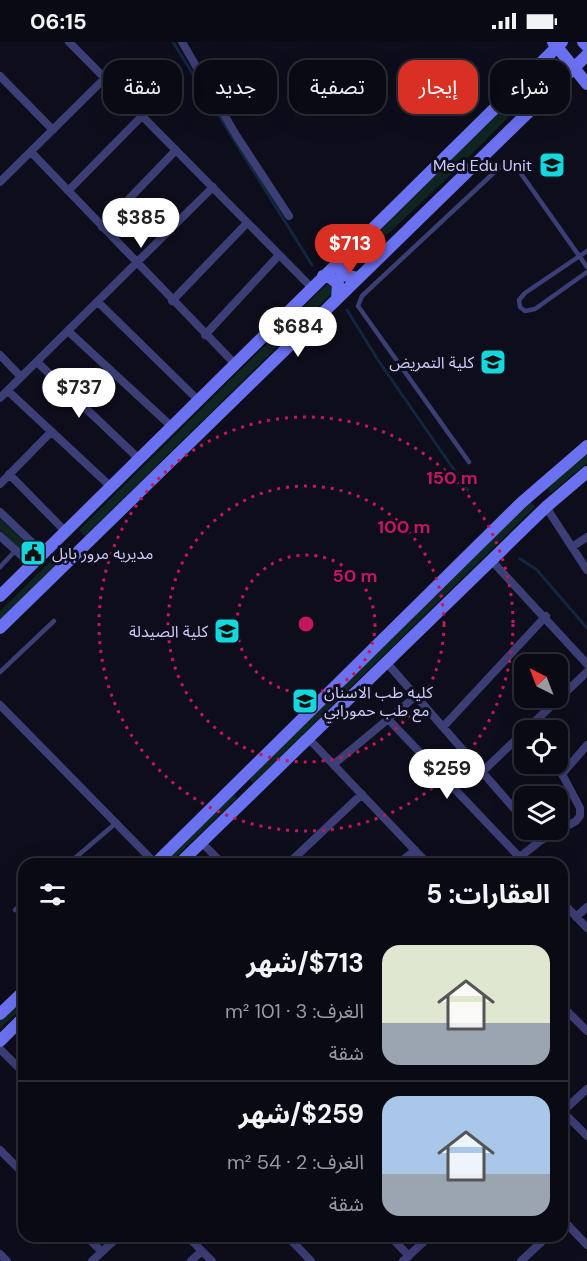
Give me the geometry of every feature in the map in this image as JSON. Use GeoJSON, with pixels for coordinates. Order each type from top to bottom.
{"type":"FeatureCollection","features":[{"type":"Feature","properties":{"kind":"main road"},"geometry":{"type":"LineString","coordinates":[[583,42],[587,46]]}},
{"type":"Feature","properties":{"kind":"main road"},"geometry":{"type":"LineString","coordinates":[[0,596],[557,44],[587,84]]}},
{"type":"Feature","properties":{"kind":"main road"},"geometry":{"type":"LineString","coordinates":[[0,628],[587,55]]}},
{"type":"Feature","properties":{"kind":"main road"},"geometry":{"type":"LineString","coordinates":[[340,259],[341,273],[349,278],[358,278]]}},
{"type":"Feature","properties":{"kind":"main road"},"geometry":{"type":"LineString","coordinates":[[322,276],[331,278],[338,284],[337,299]]}},
{"type":"Feature","properties":{"kind":"main road"},"geometry":{"type":"LineString","coordinates":[[161,858],[526,499],[587,446]]}},
{"type":"Feature","properties":{"kind":"main road"},"geometry":{"type":"LineString","coordinates":[[186,858],[542,511],[587,472]]}},
{"type":"Feature","properties":{"kind":"main road"},"geometry":{"type":"LineString","coordinates":[[541,485],[544,495],[555,499]]}},
{"type":"Feature","properties":{"kind":"main road"},"geometry":{"type":"LineString","coordinates":[[526,499],[536,504],[542,511]]}},
{"type":"Feature","properties":{"kind":"main road"},"geometry":{"type":"LineString","coordinates":[[246,776],[248,784],[257,789]]}},
{"type":"Feature","properties":{"kind":"main road"},"geometry":{"type":"LineString","coordinates":[[232,790],[240,795],[242,803]]}},
{"type":"Feature","properties":{"kind":"main road"},"geometry":{"type":"LineString","coordinates":[[0,1014],[18,997]]}},
{"type":"Feature","properties":{"kind":"main road"},"geometry":{"type":"LineString","coordinates":[[0,1041],[18,1023]]}},
{"type":"Feature","properties":{"kind":"street"},"geometry":{"type":"LineString","coordinates":[[69,42],[103,76]]}},
{"type":"Feature","properties":{"kind":"street"},"geometry":{"type":"LineString","coordinates":[[182,42],[236,135],[289,216]]}},
{"type":"Feature","properties":{"kind":"street"},"geometry":{"type":"LineString","coordinates":[[1,80],[53,130]]}},
{"type":"Feature","properties":{"kind":"street"},"geometry":{"type":"LineString","coordinates":[[0,182],[103,80]]}},
{"type":"Feature","properties":{"kind":"street"},"geometry":{"type":"LineString","coordinates":[[68,191],[142,116],[311,287]]}},
{"type":"Feature","properties":{"kind":"street"},"geometry":{"type":"LineString","coordinates":[[102,227],[176,150]]}},
{"type":"Feature","properties":{"kind":"street"},"geometry":{"type":"LineString","coordinates":[[31,152],[234,363]]}},
{"type":"Feature","properties":{"kind":"street"},"geometry":{"type":"LineString","coordinates":[[0,398],[213,187]]}},
{"type":"Feature","properties":{"kind":"street"},"geometry":{"type":"LineString","coordinates":[[172,301],[247,223]]}},
{"type":"Feature","properties":{"kind":"street"},"geometry":{"type":"LineString","coordinates":[[205,335],[279,255]]}},
{"type":"Feature","properties":{"kind":"street"},"geometry":{"type":"LineString","coordinates":[[98,302],[198,400]]}},
{"type":"Feature","properties":{"kind":"street"},"geometry":{"type":"LineString","coordinates":[[68,331],[171,426]]}},
{"type":"Feature","properties":{"kind":"street"},"geometry":{"type":"LineString","coordinates":[[0,355],[21,378]]}},
{"type":"Feature","properties":{"kind":"street"},"geometry":{"type":"LineString","coordinates":[[38,362],[138,458]]}},
{"type":"Feature","properties":{"kind":"street"},"geometry":{"type":"LineString","coordinates":[[8,391],[110,486]]}},
{"type":"Feature","properties":{"kind":"street"},"geometry":{"type":"LineString","coordinates":[[51,432],[3,479],[65,531]]}},
{"type":"Feature","properties":{"kind":"street"},"geometry":{"type":"LineString","coordinates":[[542,511],[572,547],[587,570]]}},
{"type":"Feature","properties":{"kind":"street"},"geometry":{"type":"LineString","coordinates":[[0,512],[43,553]]}},
{"type":"Feature","properties":{"kind":"street"},"geometry":{"type":"LineString","coordinates":[[0,536],[32,565]]}},
{"type":"Feature","properties":{"kind":"street"},"geometry":{"type":"LineString","coordinates":[[572,547],[587,537]]}},
{"type":"Feature","properties":{"kind":"street"},"geometry":{"type":"LineString","coordinates":[[492,561],[546,616],[587,664]]}},
{"type":"Feature","properties":{"kind":"street"},"geometry":{"type":"LineString","coordinates":[[443,727],[546,616]]}},
{"type":"Feature","properties":{"kind":"street"},"geometry":{"type":"LineString","coordinates":[[387,663],[480,767],[481,773],[514,809]]}},
{"type":"Feature","properties":{"kind":"street"},"geometry":{"type":"LineString","coordinates":[[537,720],[587,672]]}},
{"type":"Feature","properties":{"kind":"street"},"geometry":{"type":"LineString","coordinates":[[334,764],[416,696]]}},
{"type":"Feature","properties":{"kind":"street"},"geometry":{"type":"LineString","coordinates":[[0,705],[149,858]]}},
{"type":"Feature","properties":{"kind":"street"},"geometry":{"type":"LineString","coordinates":[[388,719],[519,857],[540,841],[576,821],[580,816],[580,808],[562,774],[587,745]]}},
{"type":"Feature","properties":{"kind":"street"},"geometry":{"type":"LineString","coordinates":[[309,739],[422,858]]}},
{"type":"Feature","properties":{"kind":"street"},"geometry":{"type":"LineString","coordinates":[[481,773],[514,742]]}},
{"type":"Feature","properties":{"kind":"street"},"geometry":{"type":"LineString","coordinates":[[294,858],[362,794]]}},
{"type":"Feature","properties":{"kind":"street"},"geometry":{"type":"LineString","coordinates":[[201,842],[217,858]]}},
{"type":"Feature","properties":{"kind":"street"},"geometry":{"type":"LineString","coordinates":[[405,858],[415,850]]}},
{"type":"Feature","properties":{"kind":"street"},"geometry":{"type":"LineString","coordinates":[[576,917],[587,907]]}},
{"type":"Feature","properties":{"kind":"street"},"geometry":{"type":"LineString","coordinates":[[568,908],[587,928]]}},
{"type":"Feature","properties":{"kind":"street"},"geometry":{"type":"LineString","coordinates":[[568,1013],[587,1031]]}},
{"type":"Feature","properties":{"kind":"street"},"geometry":{"type":"LineString","coordinates":[[0,1049],[18,1067]]}},
{"type":"Feature","properties":{"kind":"street"},"geometry":{"type":"LineString","coordinates":[[568,1107],[587,1089]]}},
{"type":"Feature","properties":{"kind":"street"},"geometry":{"type":"LineString","coordinates":[[568,1117],[587,1136]]}},
{"type":"Feature","properties":{"kind":"street"},"geometry":{"type":"LineString","coordinates":[[0,1150],[18,1168]]}},
{"type":"Feature","properties":{"kind":"street"},"geometry":{"type":"LineString","coordinates":[[568,1226],[587,1245]]}},
{"type":"Feature","properties":{"kind":"street"},"geometry":{"type":"LineString","coordinates":[[92,1242],[102,1252]]}},
{"type":"Feature","properties":{"kind":"street"},"geometry":{"type":"LineString","coordinates":[[92,1261],[113,1242]]}},
{"type":"Feature","properties":{"kind":"street"},"geometry":{"type":"LineString","coordinates":[[193,1242],[212,1261]]}},
{"type":"Feature","properties":{"kind":"street"},"geometry":{"type":"LineString","coordinates":[[293,1242],[312,1261]]}},
{"type":"Feature","properties":{"kind":"street"},"geometry":{"type":"LineString","coordinates":[[394,1242],[406,1258],[423,1242]]}},
{"type":"Feature","properties":{"kind":"street"},"geometry":{"type":"LineString","coordinates":[[521,1261],[542,1242]]}},
{"type":"Feature","properties":{"kind":"street"},"geometry":{"type":"LineString","coordinates":[[191,1261],[202,1251]]}},
{"type":"Feature","properties":{"kind":"street"},"geometry":{"type":"LineString","coordinates":[[0,1254],[7,1261]]}},
{"type":"Feature","properties":{"kind":"lane"},"geometry":{"type":"LineString","coordinates":[[470,462],[358,306],[362,296],[500,167],[510,164],[517,168],[579,256],[587,270],[535,309],[525,311],[520,307],[519,300],[525,293],[579,256],[587,251]]}},
{"type":"Feature","properties":{"kind":"lane"},"geometry":{"type":"LineString","coordinates":[[0,567],[16,550]]}},
{"type":"Feature","properties":{"kind":"lane"},"geometry":{"type":"LineString","coordinates":[[0,672],[54,621]]}},
{"type":"Feature","properties":{"kind":"lane"},"geometry":{"type":"LineString","coordinates":[[75,858],[116,823]]}},
{"type":"Feature","properties":{"kind":"lane"},"geometry":{"type":"LineString","coordinates":[[15,910],[18,907]]}},
{"type":"Feature","properties":{"kind":"green space"},"geometry":{"type":"Polygon","coordinates":[[[497,114],[511,114],[459,167],[345,274],[340,269],[497,114]]]}},
{"type":"Feature","properties":{"kind":"green space"},"geometry":{"type":"Polygon","coordinates":[[[331,280],[338,287],[85,536],[79,530],[331,280]]]}},
{"type":"Feature","properties":{"kind":"green space"},"geometry":{"type":"Polygon","coordinates":[[[587,451],[587,463],[551,493],[545,486],[587,451]]]}},
{"type":"Feature","properties":{"kind":"green space"},"geometry":{"type":"Polygon","coordinates":[[[530,501],[535,507],[253,783],[248,778],[530,501]]]}},
{"type":"Feature","properties":{"kind":"green space"},"geometry":{"type":"Polygon","coordinates":[[[0,518],[34,551],[27,556],[0,530],[0,518]]]}},
{"type":"Feature","properties":{"kind":"green space"},"geometry":{"type":"Polygon","coordinates":[[[69,543],[73,549],[0,620],[0,611],[69,543]]]}},
{"type":"Feature","properties":{"kind":"green space"},"geometry":{"type":"Polygon","coordinates":[[[233,793],[237,798],[175,858],[165,858],[233,793]]]}},
{"type":"Feature","properties":{"kind":"green space"},"geometry":{"type":"Polygon","coordinates":[[[18,1001],[18,1012],[0,1029],[0,1018],[18,1001]]]}},
{"type":"Feature","properties":{"kind":"waterway"},"geometry":{"type":"LineString","coordinates":[[173,42],[312,265]]}},
{"type":"Feature","properties":{"kind":"waterway"},"geometry":{"type":"LineString","coordinates":[[347,310],[378,360],[468,490]]}},
{"type":"Feature","properties":{"kind":"waterway"},"geometry":{"type":"LineString","coordinates":[[520,559],[536,569],[587,628]]}},
{"type":"Feature","properties":{"kind":"place","name":"Med Edu Unit"},"geometry":{"type":"Point","coordinates":[552,165]}},
{"type":"Feature","properties":{"kind":"place","name":"كلية التمريض"},"geometry":{"type":"Point","coordinates":[493,362]}},
{"type":"Feature","properties":{"kind":"place","name":"مديريه مرور بابل"},"geometry":{"type":"Point","coordinates":[33,553]}},
{"type":"Feature","properties":{"kind":"place","name":"كلية الصيدلة"},"geometry":{"type":"Point","coordinates":[227,631]}},
{"type":"Feature","properties":{"kind":"place","name":"كليه طب الاسنان مع طب حمورابي"},"geometry":{"type":"Point","coordinates":[305,701]}}]}
